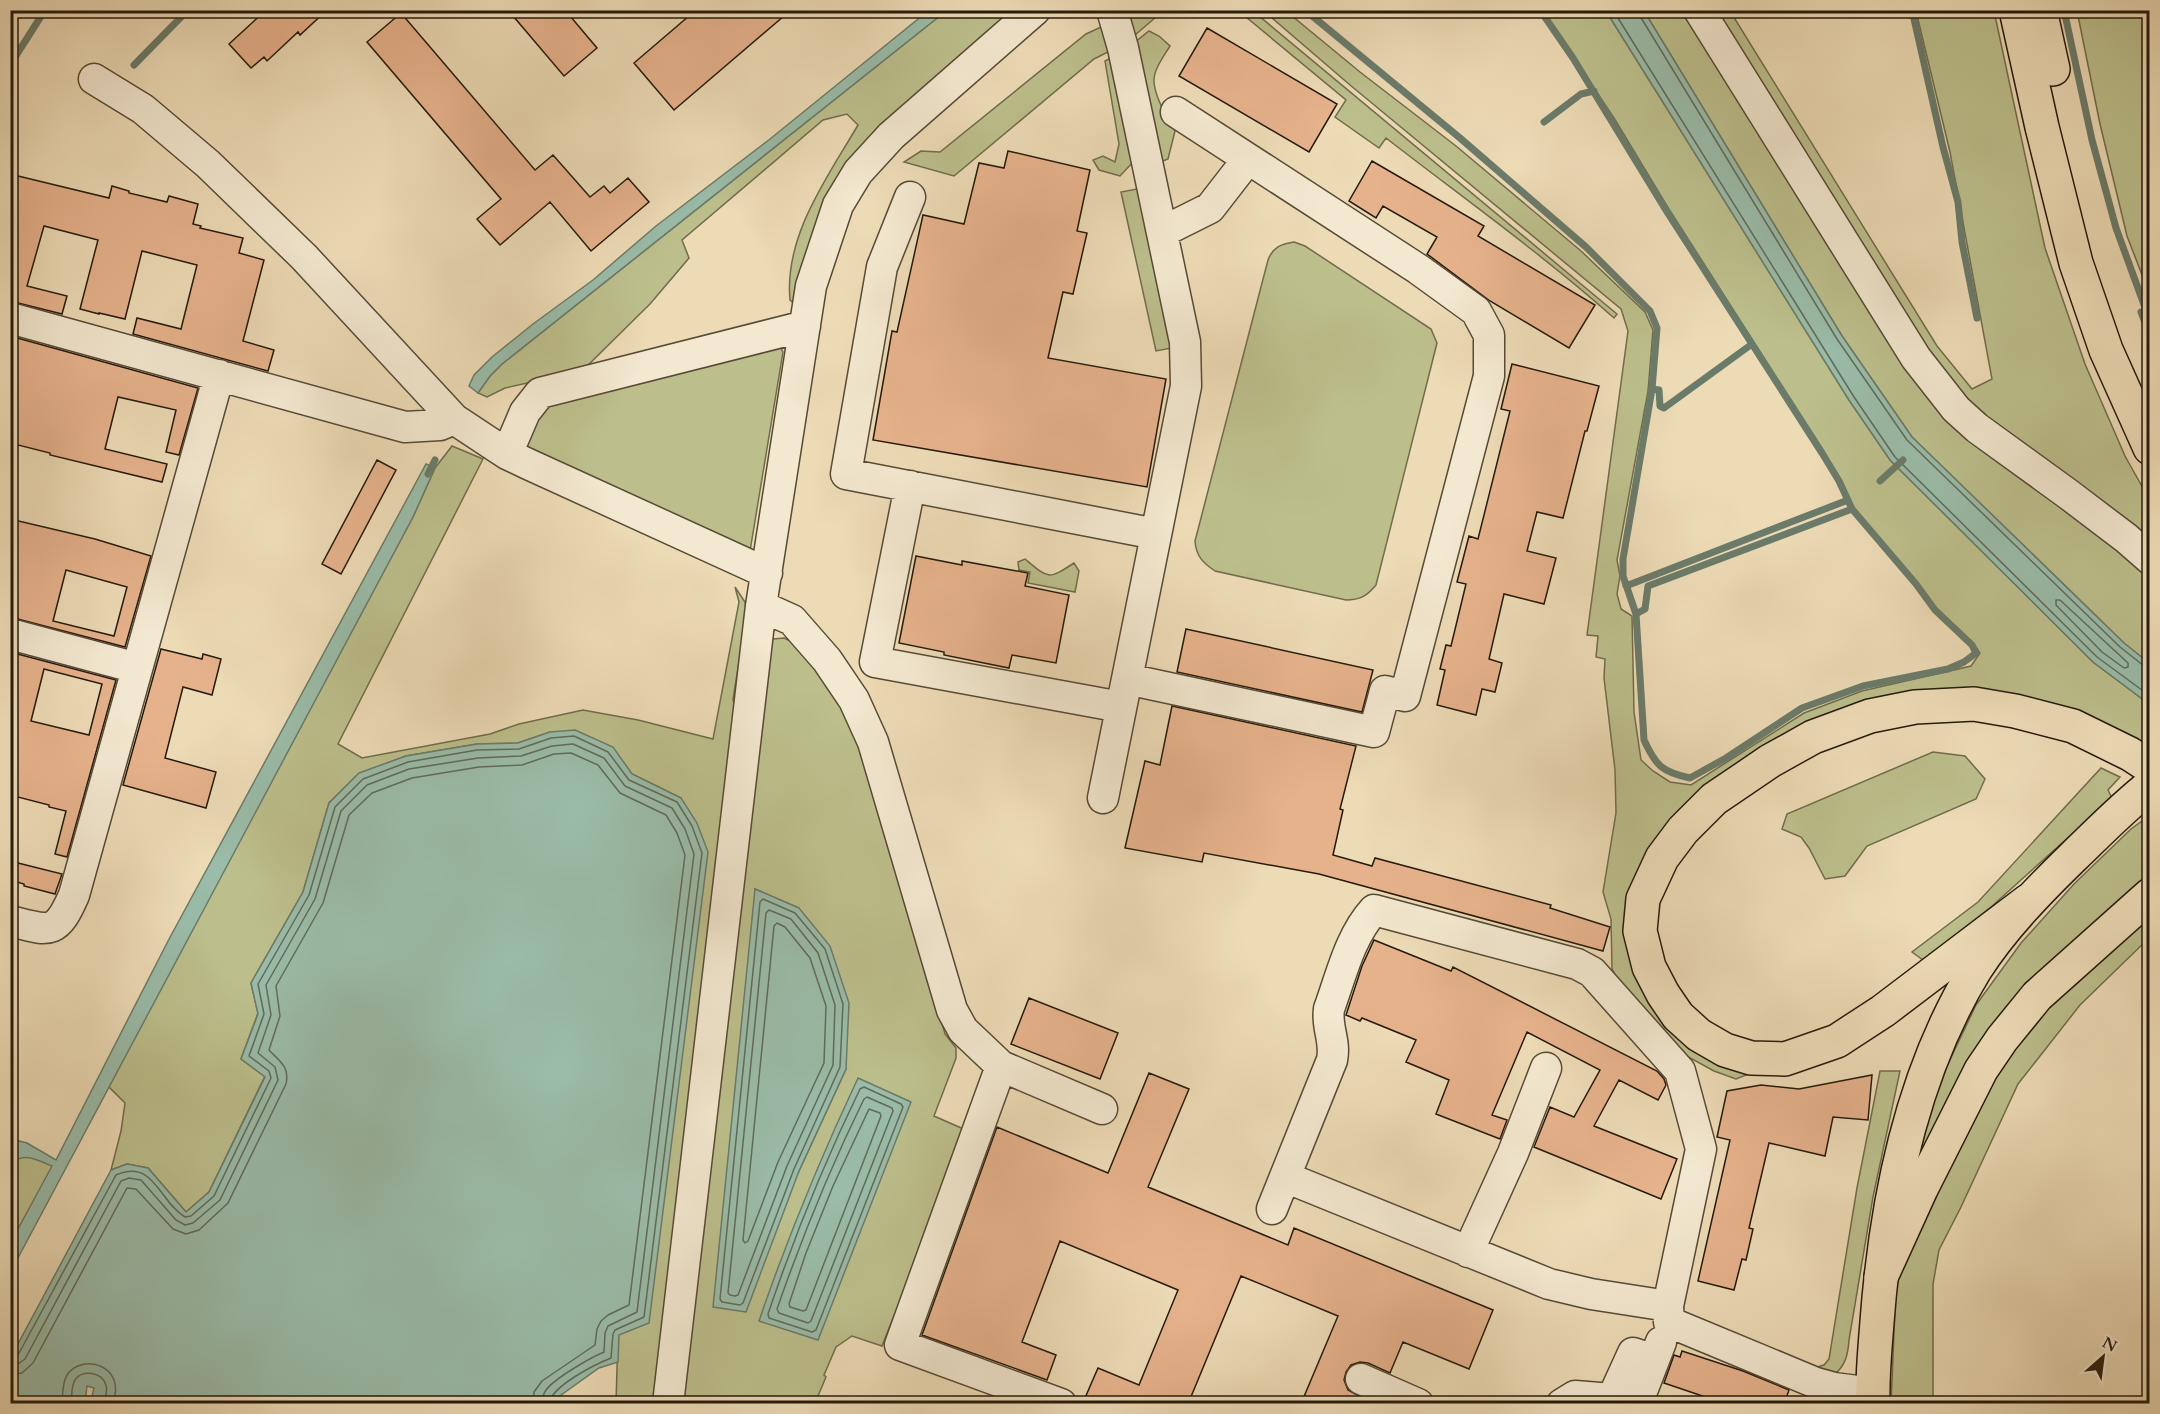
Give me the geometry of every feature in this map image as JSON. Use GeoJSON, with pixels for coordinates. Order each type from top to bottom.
{"type":"FeatureCollection","features":[{"type":"Feature","properties":{"kind":"main road"},"geometry":{"type":"LineString","coordinates":[[2016,10],[2076,264],[2106,350],[2150,448]]}},
{"type":"Feature","properties":{"kind":"main road"},"geometry":{"type":"LineString","coordinates":[[2040,10],[2096,260],[2126,346],[2150,395]]}},
{"type":"Feature","properties":{"kind":"main road"},"geometry":{"type":"LineString","coordinates":[[2150,767],[2130,754],[2073,726],[2015,711],[1974,704],[1915,707],[1870,716],[1813,737],[1770,761],[1714,799],[1683,830],[1662,858],[1643,899],[1640,931],[1649,967],[1678,1016],[1698,1035],[1725,1050],[1751,1058],[1785,1059],[1837,1041],[1883,1011],[2028,901],[2124,807],[2150,786]]}},
{"type":"Feature","properties":{"kind":"main road"},"geometry":{"type":"LineString","coordinates":[[1881,1277],[1921,1189],[1981,1070],[2002,1039],[2037,996],[2150,895]]}},
{"type":"Feature","properties":{"kind":"main road"},"geometry":{"type":"LineString","coordinates":[[1873,1398],[1881,1277],[1897,1174],[1919,1095],[1942,1032],[1976,969],[2028,901]]}},
{"type":"Feature","properties":{"kind":"street"},"geometry":{"type":"LineString","coordinates":[[668,1401],[761,606],[811,286],[838,205],[858,172],[891,136],[1035,10]]}},
{"type":"Feature","properties":{"kind":"street"},"geometry":{"type":"LineString","coordinates":[[1103,798],[1186,386],[1185,342],[1123,48],[1112,10]]}},
{"type":"Feature","properties":{"kind":"street"},"geometry":{"type":"LineString","coordinates":[[1699,10],[1916,358],[1956,409],[1977,428],[2068,494],[2150,559]]}},
{"type":"Feature","properties":{"kind":"street"},"geometry":{"type":"LineString","coordinates":[[94,80],[143,109],[208,164],[304,257],[454,419],[507,454],[766,573]]}},
{"type":"Feature","properties":{"kind":"street"},"geometry":{"type":"LineString","coordinates":[[910,486],[874,662],[1124,693],[1374,732],[1385,691],[1405,696],[1489,376],[1489,335],[1476,311],[1418,268],[1176,112]]}},
{"type":"Feature","properties":{"kind":"street"},"geometry":{"type":"LineString","coordinates":[[1162,232],[1210,208],[1248,159]]}},
{"type":"Feature","properties":{"kind":"street"},"geometry":{"type":"LineString","coordinates":[[910,197],[882,267],[846,474],[1156,534]]}},
{"type":"Feature","properties":{"kind":"street"},"geometry":{"type":"LineString","coordinates":[[10,318],[405,427],[440,425],[454,419]]}},
{"type":"Feature","properties":{"kind":"street"},"geometry":{"type":"LineString","coordinates":[[507,454],[525,412],[540,393],[805,326]]}},
{"type":"Feature","properties":{"kind":"street"},"geometry":{"type":"LineString","coordinates":[[10,921],[44,929],[55,926],[66,912],[74,895],[219,375]]}},
{"type":"Feature","properties":{"kind":"street"},"geometry":{"type":"LineString","coordinates":[[761,606],[792,620],[827,660],[854,700],[873,742],[952,1010],[963,1030],[1001,1066],[1102,1109]]}},
{"type":"Feature","properties":{"kind":"street"},"geometry":{"type":"LineString","coordinates":[[10,634],[137,668]]}},
{"type":"Feature","properties":{"kind":"street"},"geometry":{"type":"LineString","coordinates":[[1272,1209],[1332,1060],[1334,1048],[1327,1018],[1329,1010],[1357,934],[1374,909],[1577,964],[1592,972],[1680,1071],[1701,1149],[1668,1314],[1654,1360],[1636,1404]]}},
{"type":"Feature","properties":{"kind":"street"},"geometry":{"type":"LineString","coordinates":[[1001,1066],[900,1345],[1061,1404]]}},
{"type":"Feature","properties":{"kind":"street"},"geometry":{"type":"LineString","coordinates":[[1468,1252],[1514,1153],[1546,1068]]}},
{"type":"Feature","properties":{"kind":"street"},"geometry":{"type":"LineString","coordinates":[[1285,1177],[1549,1284],[1668,1314],[1816,1383],[1873,1398]]}},
{"type":"Feature","properties":{"kind":"street"},"geometry":{"type":"LineString","coordinates":[[1562,1404],[1575,1396],[1612,1399],[1633,1353],[1654,1360]]}},
{"type":"Feature","properties":{"kind":"street"},"geometry":{"type":"LineString","coordinates":[[1361,1379],[1418,1404]]}},
{"type":"Feature","properties":{"kind":"shaded area"},"geometry":{"type":"Polygon","coordinates":[[[946,11],[1022,11],[829,198],[810,241],[796,305],[790,300],[790,276],[794,253],[810,208],[858,125],[847,114],[823,120],[682,240],[689,258],[650,304],[582,371],[505,388],[487,397],[478,393],[502,364],[946,11]]]}},
{"type":"Feature","properties":{"kind":"shaded area"},"geometry":{"type":"Polygon","coordinates":[[[1120,11],[1163,11],[1128,41],[1120,11]]]}},
{"type":"Feature","properties":{"kind":"shaded area"},"geometry":{"type":"Polygon","coordinates":[[[1253,11],[1617,314],[1614,318],[1530,248],[1386,138],[1379,148],[1335,117],[1346,100],[1246,17],[1253,11]]]}},
{"type":"Feature","properties":{"kind":"shaded area"},"geometry":{"type":"Polygon","coordinates":[[[1264,11],[1286,11],[1456,146],[1581,251],[1645,312],[1653,330],[1648,391],[1617,560],[1620,576],[1617,594],[1621,609],[1632,616],[1634,712],[1641,760],[1653,771],[1670,782],[1691,785],[1804,713],[1862,691],[1971,666],[1980,653],[1974,644],[1936,609],[1853,508],[1841,480],[1824,452],[1667,206],[1614,118],[1542,11],[1606,11],[1849,400],[1890,460],[2093,662],[2149,704],[2149,756],[1935,694],[1676,824],[1641,969],[1754,1067],[1749,1074],[1736,1079],[1714,1071],[1670,1047],[1626,994],[1612,969],[1611,919],[1603,892],[1616,813],[1615,770],[1604,678],[1605,659],[1596,657],[1598,636],[1587,635],[1628,331],[1621,309],[1264,11]]]}},
{"type":"Feature","properties":{"kind":"shaded area"},"geometry":{"type":"Polygon","coordinates":[[[1644,11],[1687,11],[1907,363],[2149,573],[2149,663],[2124,643],[1912,437],[1842,336],[1644,11]]]}},
{"type":"Feature","properties":{"kind":"shaded area"},"geometry":{"type":"Polygon","coordinates":[[[1711,11],[1730,11],[1937,346],[1972,389],[1992,379],[1950,152],[1916,11],[1994,11],[2045,248],[2085,364],[2125,456],[2149,499],[2149,546],[1973,411],[1935,370],[1711,11]]]}},
{"type":"Feature","properties":{"kind":"shaded area"},"geometry":{"type":"Polygon","coordinates":[[[2077,11],[2149,11],[2149,293],[2127,236],[2100,124],[2077,11]]]}},
{"type":"Feature","properties":{"kind":"shaded area"},"geometry":{"type":"Polygon","coordinates":[[[1101,27],[1107,27],[1116,48],[1094,59],[954,176],[904,162],[921,151],[940,152],[1086,34],[1101,27]]]}},
{"type":"Feature","properties":{"kind":"shaded area"},"geometry":{"type":"Polygon","coordinates":[[[1149,31],[1170,46],[1157,68],[1154,82],[1159,101],[1175,131],[1168,159],[1158,163],[1129,47],[1149,31]]]}},
{"type":"Feature","properties":{"kind":"shaded area"},"geometry":{"type":"Polygon","coordinates":[[[1117,55],[1135,160],[1120,176],[1099,170],[1093,160],[1103,156],[1115,162],[1119,144],[1105,61],[1117,55]]]}},
{"type":"Feature","properties":{"kind":"shaded area"},"geometry":{"type":"Polygon","coordinates":[[[1142,188],[1177,347],[1156,351],[1121,192],[1142,188]]]}},
{"type":"Feature","properties":{"kind":"shaded area"},"geometry":{"type":"Polygon","coordinates":[[[1294,242],[1305,246],[1431,329],[1437,343],[1376,585],[1366,595],[1355,599],[1346,600],[1215,571],[1201,559],[1195,541],[1268,260],[1278,247],[1294,242]]]}},
{"type":"Feature","properties":{"kind":"shaded area"},"geometry":{"type":"Polygon","coordinates":[[[778,343],[783,352],[750,551],[526,447],[537,406],[778,343]]]}},
{"type":"Feature","properties":{"kind":"shaded area"},"geometry":{"type":"Polygon","coordinates":[[[452,446],[483,459],[338,744],[362,758],[490,734],[519,724],[583,710],[638,720],[713,739],[739,602],[735,587],[745,602],[747,613],[733,699],[737,720],[657,1403],[616,1403],[618,1335],[681,798],[632,774],[612,747],[550,732],[518,743],[477,744],[406,756],[359,774],[329,803],[303,892],[251,983],[258,1013],[241,1059],[265,1076],[209,1192],[186,1212],[148,1168],[127,1164],[111,1170],[121,1131],[125,1103],[108,1086],[413,517],[435,468],[452,446]]]}},
{"type":"Feature","properties":{"kind":"shaded area"},"geometry":{"type":"Polygon","coordinates":[[[1025,559],[1044,574],[1049,575],[1074,563],[1079,571],[1075,592],[1028,583],[1030,572],[1019,570],[1018,562],[1025,559]]]}},
{"type":"Feature","properties":{"kind":"shaded area"},"geometry":{"type":"Polygon","coordinates":[[[784,638],[801,646],[853,722],[945,1034],[956,1048],[956,1058],[934,1116],[968,1131],[882,1346],[852,1336],[836,1347],[815,1403],[682,1404],[738,904],[743,889],[767,649],[773,639],[784,638]],[[755,889],[799,1171],[846,1069],[799,908],[755,889]]]}},
{"type":"Feature","properties":{"kind":"shaded area"},"geometry":{"type":"Polygon","coordinates":[[[1933,752],[1965,756],[1985,779],[1976,799],[1867,846],[1845,876],[1825,879],[1801,837],[1782,829],[1787,814],[1933,752]]]}},
{"type":"Feature","properties":{"kind":"shaded area"},"geometry":{"type":"Polygon","coordinates":[[[2101,768],[2120,777],[2108,790],[2112,798],[1991,907],[1923,960],[1912,952],[1978,902],[2101,768]]]}},
{"type":"Feature","properties":{"kind":"shaded area"},"geometry":{"type":"Polygon","coordinates":[[[2149,816],[2149,878],[1916,1166],[1933,1103],[1947,1066],[1976,1005],[2021,943],[2074,884],[2131,829],[2149,816]]]}},
{"type":"Feature","properties":{"kind":"shaded area"},"geometry":{"type":"Polygon","coordinates":[[[2149,909],[2149,938],[2080,1005],[2018,1084],[1939,1250],[1933,1284],[1933,1403],[1891,1404],[1896,1285],[1907,1241],[1999,1070],[2033,1020],[2149,909]]]}},
{"type":"Feature","properties":{"kind":"shaded area"},"geometry":{"type":"Polygon","coordinates":[[[1880,1071],[1900,1071],[1873,1197],[1847,1355],[1844,1363],[1834,1375],[1772,1353],[1817,1367],[1824,1365],[1829,1359],[1857,1188],[1880,1071]]]}},
{"type":"Feature","properties":{"kind":"shaded area"},"geometry":{"type":"Polygon","coordinates":[[[28,1156],[53,1166],[11,1242],[11,1163],[18,1157],[28,1156]]]}},
{"type":"Feature","properties":{"kind":"water"},"geometry":{"type":"Polygon","coordinates":[[[928,11],[946,11],[502,364],[478,393],[469,386],[474,375],[492,357],[593,280],[656,226],[770,139],[928,11]]]}},
{"type":"Feature","properties":{"kind":"water"},"geometry":{"type":"Polygon","coordinates":[[[1606,11],[1644,11],[1842,336],[1912,437],[2124,643],[2149,663],[2149,704],[2093,662],[1890,460],[1849,400],[1606,11]]]}},
{"type":"Feature","properties":{"kind":"water"},"geometry":{"type":"Polygon","coordinates":[[[426,464],[435,468],[413,517],[11,1271],[11,1242],[52,1166],[27,1158],[11,1163],[11,1139],[27,1143],[56,1160],[168,941],[426,464]]]}},
{"type":"Feature","properties":{"kind":"water"},"geometry":{"type":"Polygon","coordinates":[[[575,730],[613,747],[632,774],[681,798],[697,823],[708,852],[649,1323],[619,1335],[618,1362],[599,1368],[557,1398],[554,1403],[90,1404],[94,1388],[87,1386],[85,1403],[11,1403],[11,1357],[111,1170],[127,1164],[148,1168],[186,1212],[209,1192],[265,1077],[241,1059],[258,1014],[251,983],[303,892],[329,803],[359,773],[406,756],[477,744],[518,743],[550,732],[575,730]]]}},
{"type":"Feature","properties":{"kind":"water"},"geometry":{"type":"Polygon","coordinates":[[[755,889],[799,908],[830,946],[849,1003],[846,1069],[799,1171],[746,1312],[713,1307],[755,889]]]}},
{"type":"Feature","properties":{"kind":"water"},"geometry":{"type":"Polygon","coordinates":[[[858,1078],[911,1102],[818,1340],[759,1321],[805,1198],[858,1078]]]}},
{"type":"Feature","properties":{"kind":"building"},"geometry":{"type":"Polygon","coordinates":[[[266,10],[327,10],[300,35],[298,32],[267,61],[264,57],[251,68],[229,44],[266,10]]]}},
{"type":"Feature","properties":{"kind":"building"},"geometry":{"type":"Polygon","coordinates":[[[508,10],[565,10],[597,48],[564,76],[508,10]]]}},
{"type":"Feature","properties":{"kind":"building"},"geometry":{"type":"Polygon","coordinates":[[[696,10],[791,10],[674,110],[634,63],[696,10]]]}},
{"type":"Feature","properties":{"kind":"building"},"geometry":{"type":"Polygon","coordinates":[[[401,13],[535,170],[553,155],[590,197],[604,186],[610,193],[628,178],[649,202],[591,251],[550,202],[500,245],[477,219],[501,199],[367,42],[401,13]]]}},
{"type":"Feature","properties":{"kind":"building"},"geometry":{"type":"Polygon","coordinates":[[[1207,28],[1337,104],[1309,152],[1179,76],[1207,28]]]}},
{"type":"Feature","properties":{"kind":"building"},"geometry":{"type":"Polygon","coordinates":[[[1008,151],[1090,170],[1077,231],[1087,233],[1073,294],[1063,292],[1048,358],[1166,379],[1147,487],[873,440],[892,331],[897,332],[923,215],[964,224],[979,163],[1004,168],[1008,151]]]}},
{"type":"Feature","properties":{"kind":"building"},"geometry":{"type":"Polygon","coordinates":[[[1372,161],[1484,226],[1478,236],[1595,305],[1569,348],[1490,301],[1427,254],[1437,237],[1383,206],[1376,218],[1349,201],[1372,161]]]}},
{"type":"Feature","properties":{"kind":"building"},"geometry":{"type":"Polygon","coordinates":[[[18,176],[109,198],[112,186],[129,191],[129,193],[167,202],[169,196],[198,204],[193,224],[201,226],[200,228],[243,238],[239,253],[264,260],[243,341],[274,350],[268,371],[133,334],[137,318],[181,329],[197,265],[142,251],[125,319],[99,314],[80,309],[98,240],[44,226],[27,286],[67,296],[62,314],[10,301],[10,205],[18,176]]]}},
{"type":"Feature","properties":{"kind":"building"},"geometry":{"type":"Polygon","coordinates":[[[10,336],[198,388],[179,455],[166,452],[176,410],[118,397],[105,449],[167,464],[162,482],[10,443],[10,397],[16,373],[10,370],[10,336]]]}},
{"type":"Feature","properties":{"kind":"building"},"geometry":{"type":"Polygon","coordinates":[[[1512,364],[1599,386],[1563,518],[1537,512],[1527,551],[1556,558],[1544,604],[1504,594],[1489,659],[1502,663],[1495,692],[1482,689],[1476,715],[1437,705],[1445,670],[1440,669],[1446,645],[1451,646],[1466,584],[1457,582],[1469,536],[1478,539],[1510,411],[1501,409],[1512,364]]]}},
{"type":"Feature","properties":{"kind":"building"},"geometry":{"type":"Polygon","coordinates":[[[377,460],[396,470],[341,574],[322,564],[377,460]]]}},
{"type":"Feature","properties":{"kind":"building"},"geometry":{"type":"Polygon","coordinates":[[[10,519],[95,539],[151,556],[125,647],[10,617],[10,519]],[[66,570],[53,621],[114,636],[127,587],[66,570]]]}},
{"type":"Feature","properties":{"kind":"building"},"geometry":{"type":"Polygon","coordinates":[[[916,556],[962,565],[962,561],[1028,573],[1025,586],[1069,595],[1056,663],[1012,655],[1009,668],[899,643],[916,556]]]}},
{"type":"Feature","properties":{"kind":"building"},"geometry":{"type":"Polygon","coordinates":[[[1186,629],[1373,670],[1362,712],[1177,672],[1186,629]]]}},
{"type":"Feature","properties":{"kind":"building"},"geometry":{"type":"Polygon","coordinates":[[[161,649],[202,659],[203,654],[221,659],[212,695],[183,687],[165,758],[216,772],[206,808],[123,785],[161,649]]]}},
{"type":"Feature","properties":{"kind":"building"},"geometry":{"type":"Polygon","coordinates":[[[10,652],[116,680],[67,857],[55,854],[66,811],[10,795],[10,652]],[[44,669],[31,721],[89,735],[102,684],[44,669]]]}},
{"type":"Feature","properties":{"kind":"building"},"geometry":{"type":"Polygon","coordinates":[[[1172,706],[1356,746],[1340,809],[1343,810],[1333,855],[1372,866],[1375,858],[1551,905],[1550,908],[1610,927],[1603,951],[1319,874],[1204,853],[1202,862],[1125,848],[1145,761],[1160,765],[1172,706]]]}},
{"type":"Feature","properties":{"kind":"building"},"geometry":{"type":"Polygon","coordinates":[[[10,861],[62,874],[55,894],[10,880],[10,861]]]}},
{"type":"Feature","properties":{"kind":"building"},"geometry":{"type":"Polygon","coordinates":[[[1374,940],[1451,971],[1453,967],[1657,1071],[1666,1085],[1658,1100],[1619,1080],[1594,1126],[1677,1159],[1661,1199],[1534,1147],[1550,1107],[1574,1117],[1600,1070],[1527,1032],[1492,1115],[1507,1120],[1500,1139],[1436,1114],[1449,1080],[1406,1062],[1416,1040],[1362,1018],[1360,1021],[1346,1015],[1362,966],[1374,940]]]}},
{"type":"Feature","properties":{"kind":"building"},"geometry":{"type":"Polygon","coordinates":[[[1029,998],[1118,1033],[1100,1079],[1011,1044],[1029,998]]]}},
{"type":"Feature","properties":{"kind":"building"},"geometry":{"type":"Polygon","coordinates":[[[1149,1073],[1189,1089],[1148,1187],[1288,1245],[1294,1228],[1493,1310],[1469,1369],[1403,1342],[1390,1373],[1368,1363],[1360,1362],[1351,1365],[1346,1372],[1344,1380],[1348,1390],[1374,1404],[1313,1404],[1303,1399],[1338,1316],[1241,1276],[1188,1404],[1097,1404],[1085,1398],[1098,1368],[1139,1385],[1178,1290],[1060,1241],[1022,1342],[1056,1355],[1047,1380],[922,1335],[997,1127],[1108,1173],[1149,1073]]]}},
{"type":"Feature","properties":{"kind":"building"},"geometry":{"type":"Polygon","coordinates":[[[1872,1075],[1868,1120],[1833,1117],[1825,1156],[1769,1143],[1749,1228],[1753,1229],[1746,1260],[1742,1259],[1734,1290],[1698,1281],[1730,1140],[1717,1137],[1727,1091],[1761,1085],[1799,1089],[1872,1075]]]}},
{"type":"Feature","properties":{"kind":"building"},"geometry":{"type":"Polygon","coordinates":[[[1682,1351],[1743,1371],[1789,1390],[1784,1404],[1726,1404],[1664,1383],[1674,1355],[1680,1357],[1682,1351]]]}},
{"type":"Feature","properties":{"kind":"waterway"},"geometry":{"type":"LineString","coordinates":[[10,65],[45,10]]}},
{"type":"Feature","properties":{"kind":"waterway"},"geometry":{"type":"LineString","coordinates":[[134,65],[188,10]]}},
{"type":"Feature","properties":{"kind":"waterway"},"geometry":{"type":"LineString","coordinates":[[1305,10],[1460,138],[1586,247],[1650,311],[1657,328],[1652,389],[1623,559],[1623,576],[1636,614],[1644,740],[1656,762],[1666,770],[1690,778],[1726,758],[1802,708],[1863,686],[1948,669],[1964,662],[1976,653],[1972,645],[1935,610],[1916,584],[1852,509],[1822,453],[1664,207],[1573,58],[1540,10]]}},
{"type":"Feature","properties":{"kind":"waterway"},"geometry":{"type":"LineString","coordinates":[[1912,10],[1958,202],[1962,242],[1977,318]]}},
{"type":"Feature","properties":{"kind":"waterway"},"geometry":{"type":"LineString","coordinates":[[2064,10],[2092,140],[2116,228],[2150,321]]}},
{"type":"Feature","properties":{"kind":"waterway"},"geometry":{"type":"LineString","coordinates":[[1544,122],[1581,94],[1594,91]]}},
{"type":"Feature","properties":{"kind":"waterway"},"geometry":{"type":"LineString","coordinates":[[2141,312],[2150,335]]}},
{"type":"Feature","properties":{"kind":"waterway"},"geometry":{"type":"LineString","coordinates":[[1652,389],[1659,390],[1660,406],[1664,408],[1752,344]]}},
{"type":"Feature","properties":{"kind":"waterway"},"geometry":{"type":"LineString","coordinates":[[428,474],[435,460]]}},
{"type":"Feature","properties":{"kind":"waterway"},"geometry":{"type":"LineString","coordinates":[[1880,481],[1903,460]]}},
{"type":"Feature","properties":{"kind":"waterway"},"geometry":{"type":"LineString","coordinates":[[1626,586],[1848,500]]}},
{"type":"Feature","properties":{"kind":"waterway"},"geometry":{"type":"LineString","coordinates":[[1636,614],[1645,609],[1648,586],[1852,509]]}}]}
